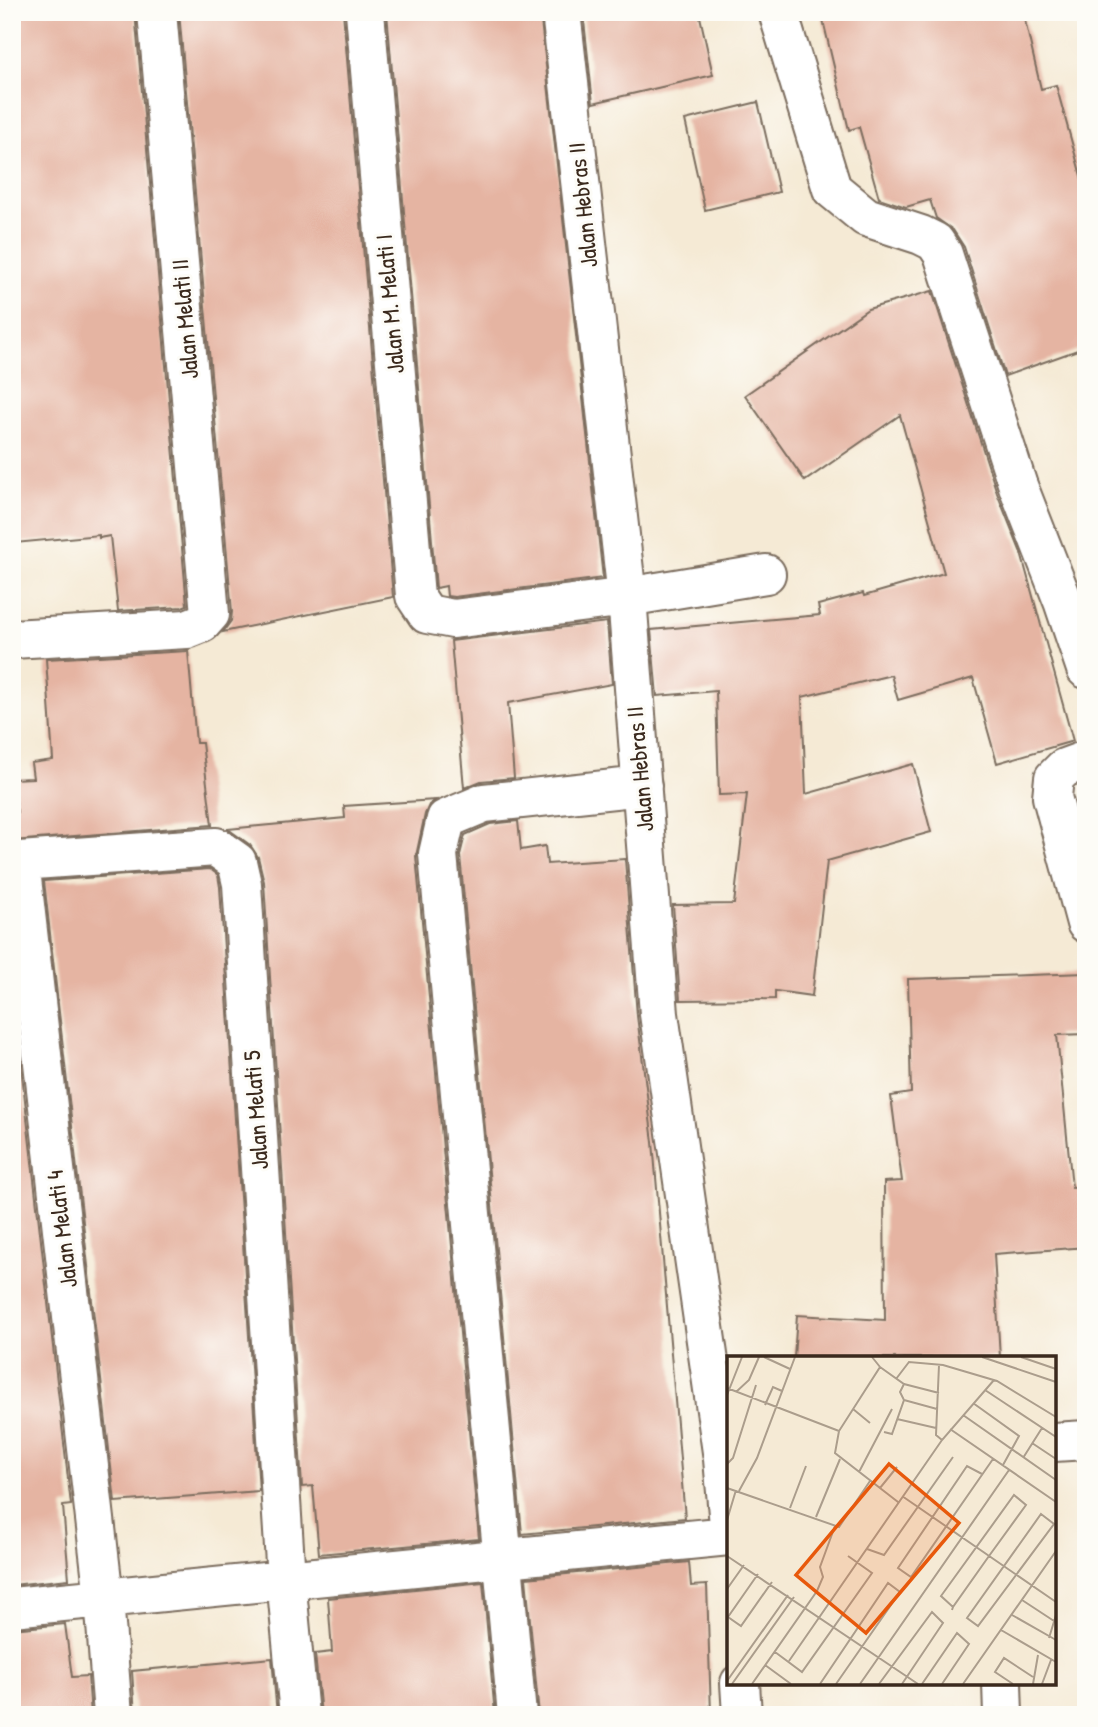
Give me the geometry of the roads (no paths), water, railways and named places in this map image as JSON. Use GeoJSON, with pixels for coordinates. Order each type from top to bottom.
{"type":"FeatureCollection","features":[{"type":"Feature","properties":{"kind":"street","name":"Jalan Melati II"},"geometry":{"type":"LineString","coordinates":[[12,639],[187,629],[202,623],[210,614],[158,12]]}},
{"type":"Feature","properties":{"kind":"street","name":"Jalan M. Melati I"},"geometry":{"type":"LineString","coordinates":[[365,12],[415,596],[427,614],[453,619],[627,597]]}},
{"type":"Feature","properties":{"kind":"street","name":"Jalan Hebras II"},"geometry":{"type":"LineString","coordinates":[[561,12],[627,597],[659,1014],[726,1459],[727,1481]]}},
{"type":"Feature","properties":{"kind":"street"},"geometry":{"type":"LineString","coordinates":[[778,12],[832,189],[866,217],[921,234],[935,242],[943,254],[1018,486],[1063,601],[1086,669]]}},
{"type":"Feature","properties":{"kind":"street"},"geometry":{"type":"LineString","coordinates":[[627,597],[766,574]]}},
{"type":"Feature","properties":{"kind":"street"},"geometry":{"type":"LineString","coordinates":[[1086,760],[1064,768],[1054,778],[1052,797],[1086,923]]}},
{"type":"Feature","properties":{"kind":"street"},"geometry":{"type":"LineString","coordinates":[[516,1715],[504,1559],[438,854],[446,818],[484,803],[642,786]]}},
{"type":"Feature","properties":{"kind":"street","name":"Jalan Melati 5"},"geometry":{"type":"LineString","coordinates":[[20,861],[216,848],[237,862],[242,884],[286,1579]]}},
{"type":"Feature","properties":{"kind":"street","name":"Jalan Melati 4"},"geometry":{"type":"LineString","coordinates":[[20,861],[104,1598],[113,1715]]}},
{"type":"Feature","properties":{"kind":"street"},"geometry":{"type":"LineString","coordinates":[[1056,1441],[1086,1440]]}},
{"type":"Feature","properties":{"kind":"street"},"geometry":{"type":"LineString","coordinates":[[12,1607],[727,1536]]}},
{"type":"Feature","properties":{"kind":"street"},"geometry":{"type":"LineString","coordinates":[[286,1579],[299,1715]]}},
{"type":"Feature","properties":{"kind":"street"},"geometry":{"type":"LineString","coordinates":[[740,1685],[742,1715]]}},
{"type":"Feature","properties":{"kind":"street"},"geometry":{"type":"LineString","coordinates":[[1002,1685],[1003,1715]]}}]}
